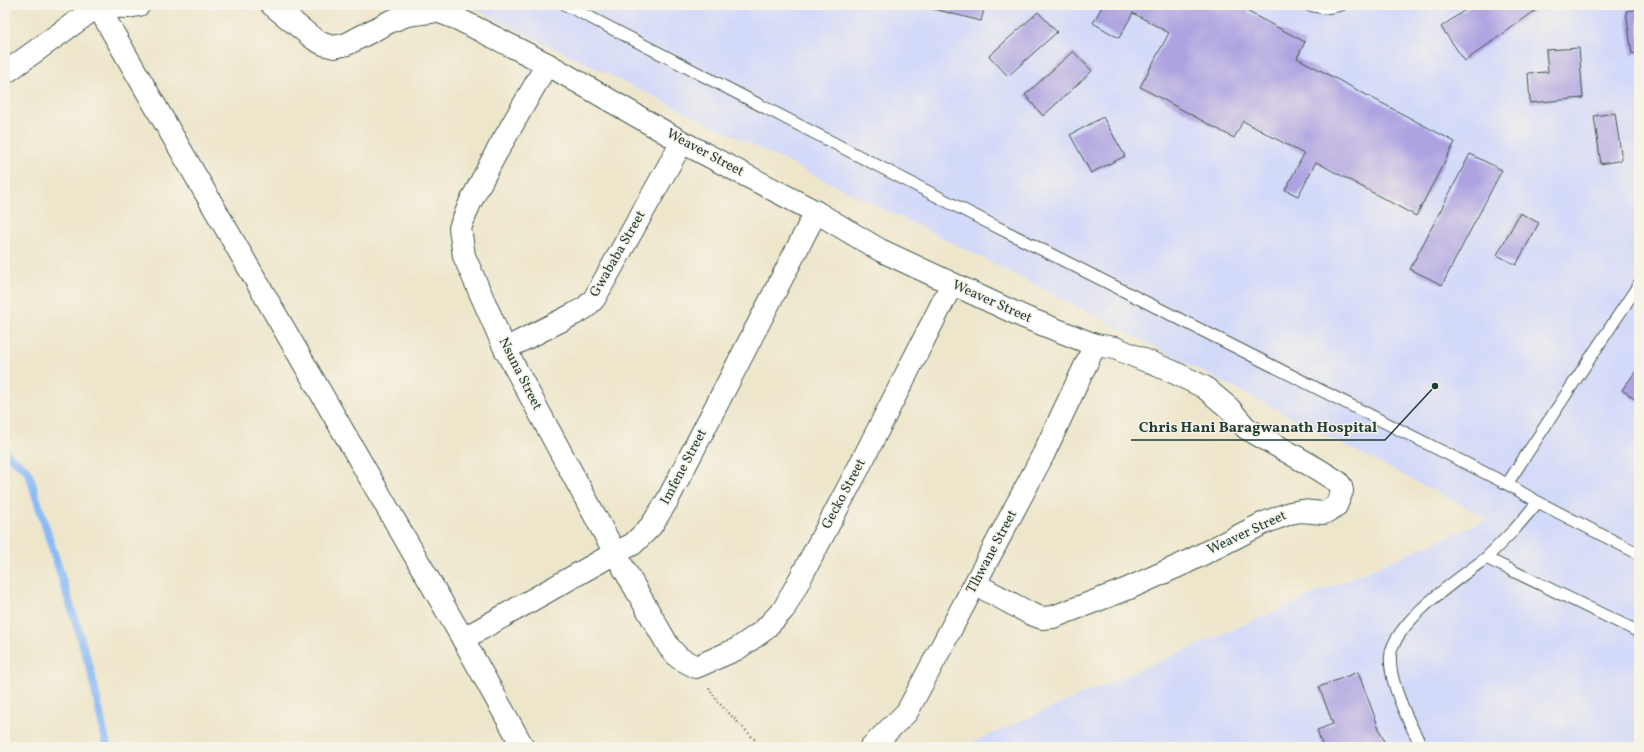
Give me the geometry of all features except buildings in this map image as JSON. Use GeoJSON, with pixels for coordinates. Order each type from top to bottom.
{"type":"FeatureCollection","features":[{"type":"Feature","properties":{"kind":"street"},"geometry":{"type":"LineString","coordinates":[[97,5],[463,640],[523,747]]}},
{"type":"Feature","properties":{"kind":"street"},"geometry":{"type":"LineString","coordinates":[[5,73],[97,5],[128,7],[139,5]]}},
{"type":"Feature","properties":{"kind":"street","name":"Weaver Street"},"geometry":{"type":"LineString","coordinates":[[272,5],[314,39],[323,44],[334,47],[347,44],[389,22],[407,15],[437,11],[458,19],[494,39],[547,64],[682,142],[816,212],[880,250],[1024,317],[1095,345],[1115,348],[1171,371],[1204,387],[1229,408],[1246,428],[1338,482],[1342,491],[1336,506],[1324,513],[1302,511],[1284,515],[1264,523],[1185,563],[1127,589],[1048,618],[1031,614],[975,584]]}},
{"type":"Feature","properties":{"kind":"street","name":"Nsuna Street"},"geometry":{"type":"LineString","coordinates":[[547,64],[495,156],[470,204],[460,228],[464,256],[506,349],[615,553],[669,647],[679,658],[696,667]]}},
{"type":"Feature","properties":{"kind":"street","name":"Gwababa Street"},"geometry":{"type":"LineString","coordinates":[[506,349],[585,308],[594,299],[682,142]]}},
{"type":"Feature","properties":{"kind":"street","name":"Imfene Street"},"geometry":{"type":"LineString","coordinates":[[463,640],[633,544],[651,526],[668,501],[816,212]]}},
{"type":"Feature","properties":{"kind":"street","name":"Gecko Street"},"geometry":{"type":"LineString","coordinates":[[696,667],[737,649],[763,631],[784,608],[862,462],[952,284]]}},
{"type":"Feature","properties":{"kind":"street","name":"Tlhwane Street"},"geometry":{"type":"LineString","coordinates":[[871,747],[907,712],[1044,455],[1095,345]]}},
{"type":"Feature","properties":{"kind":"lane"},"geometry":{"type":"LineString","coordinates":[[566,5],[985,221],[1507,484],[1538,502],[1639,554]]}},
{"type":"Feature","properties":{"kind":"lane"},"geometry":{"type":"LineString","coordinates":[[1309,5],[1325,8],[1341,5]]}},
{"type":"Feature","properties":{"kind":"lane"},"geometry":{"type":"LineString","coordinates":[[1507,484],[1639,284]]}},
{"type":"Feature","properties":{"kind":"lane"},"geometry":{"type":"LineString","coordinates":[[1422,747],[1410,725],[1395,685],[1391,668],[1391,652],[1406,626],[1446,588],[1486,558],[1514,530],[1538,502]]}},
{"type":"Feature","properties":{"kind":"lane"},"geometry":{"type":"LineString","coordinates":[[1486,558],[1639,632]]}},
{"type":"Feature","properties":{"kind":"path"},"geometry":{"type":"LineString","coordinates":[[696,667],[718,702],[762,747]]}},
{"type":"Feature","properties":{"kind":"shaded area"},"geometry":{"type":"Polygon","coordinates":[[[467,5],[1639,5],[1639,747],[961,747],[1488,519],[973,253],[467,5]]]}},
{"type":"Feature","properties":{"kind":"waterway"},"geometry":{"type":"LineString","coordinates":[[5,453],[28,471],[91,671],[107,747]]}},
{"type":"Feature","properties":{"kind":"place","name":"Chris Hani Baragwanath Hospital"},"geometry":{"type":"Point","coordinates":[1435,386]}}]}
